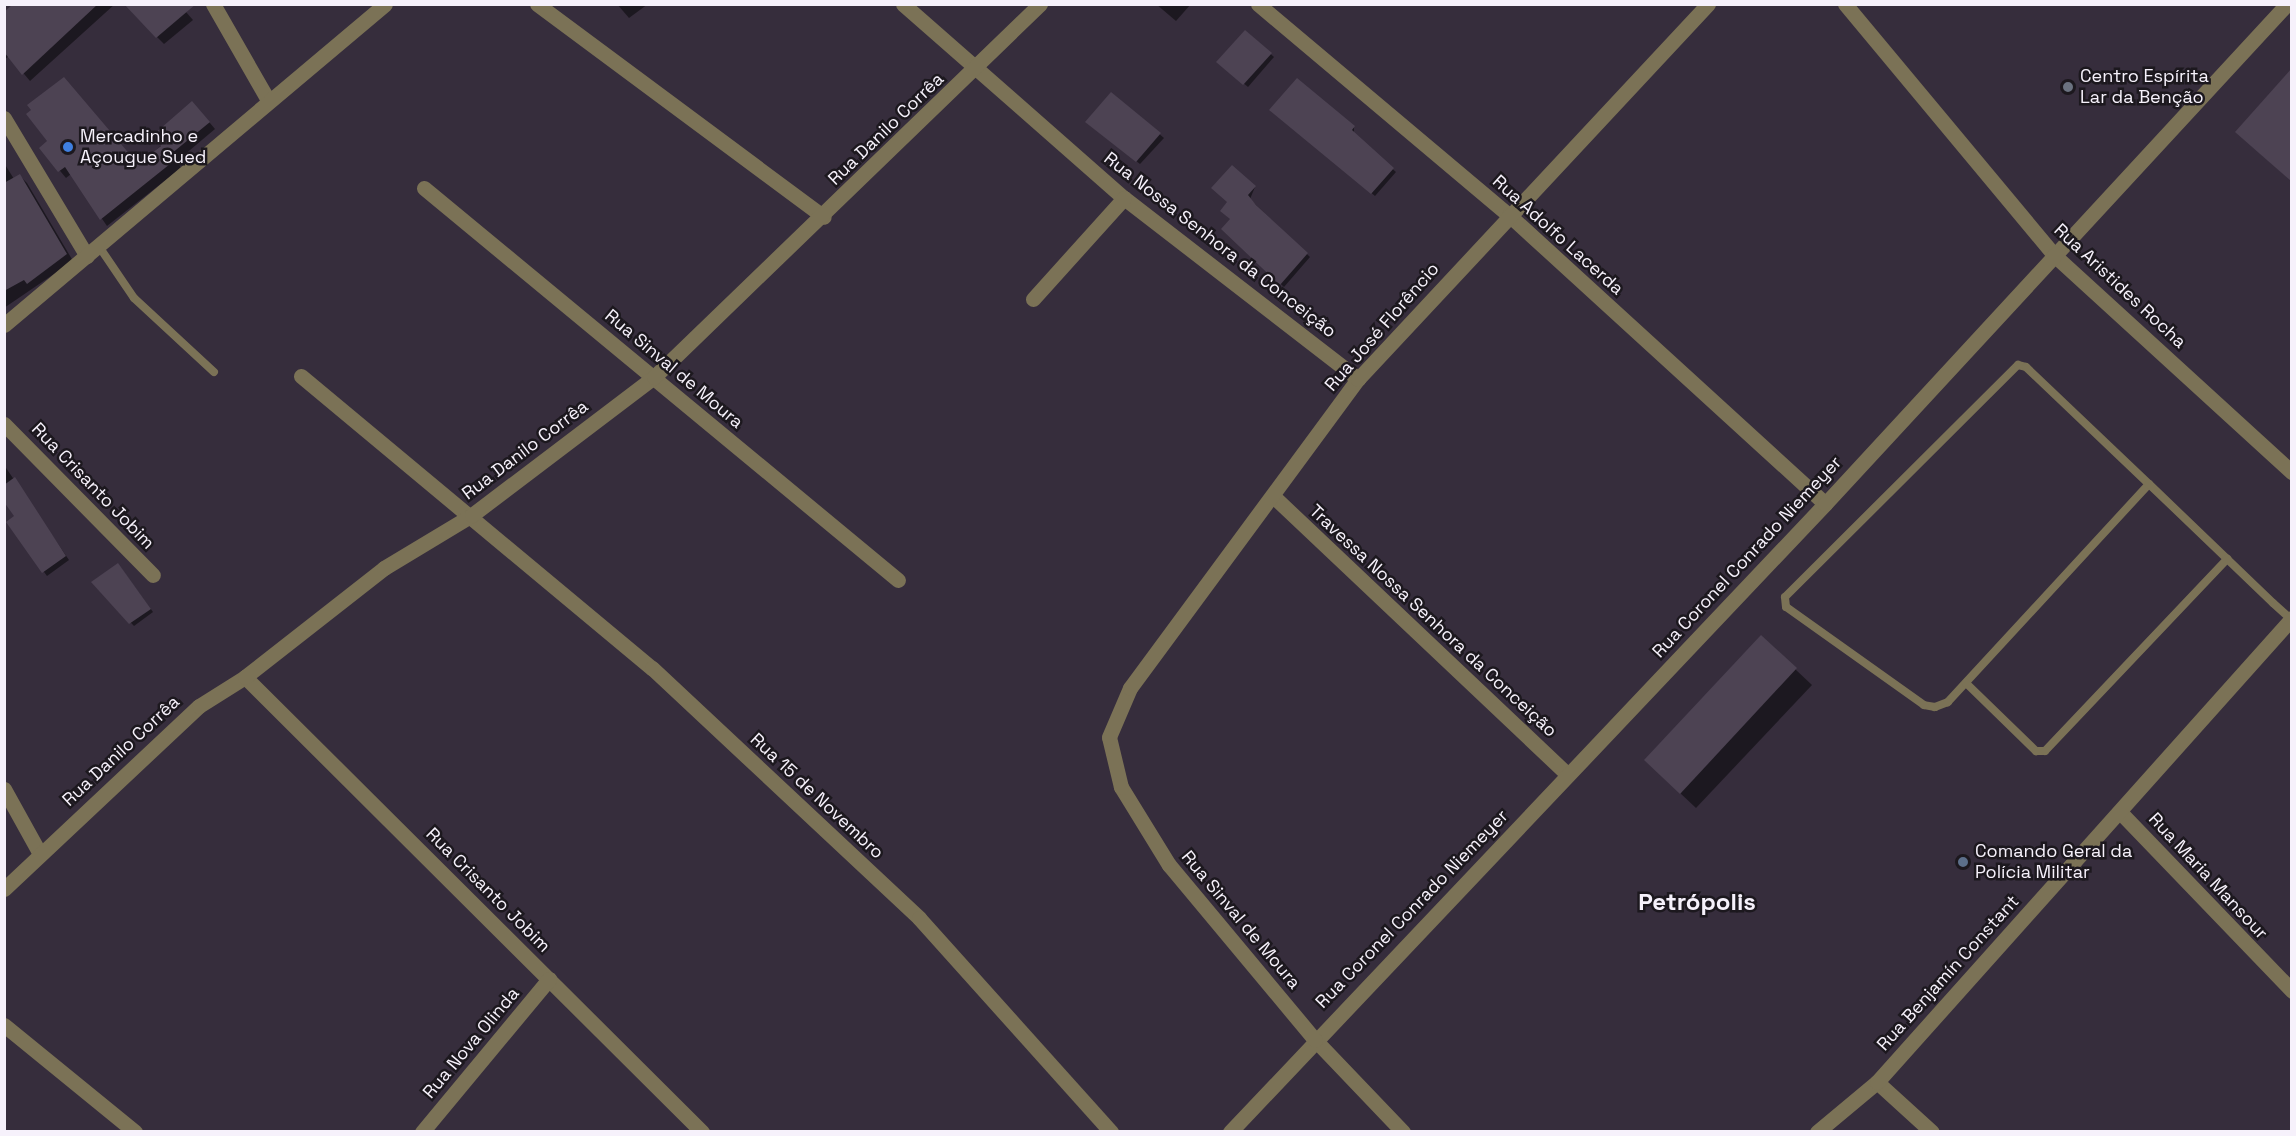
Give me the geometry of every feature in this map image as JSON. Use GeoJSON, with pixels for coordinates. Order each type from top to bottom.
{"type":"FeatureCollection","features":[{"type":"Feature","properties":{"kind":"street"},"geometry":{"type":"LineString","coordinates":[[213,4],[268,99]]}},
{"type":"Feature","properties":{"kind":"street"},"geometry":{"type":"LineString","coordinates":[[4,325],[268,99],[385,4]]}},
{"type":"Feature","properties":{"kind":"street"},"geometry":{"type":"LineString","coordinates":[[537,4],[824,217]]}},
{"type":"Feature","properties":{"kind":"street","name":"Rua Nossa Senhora da Conceição"},"geometry":{"type":"LineString","coordinates":[[903,4],[979,66],[1124,198],[1358,379]]}},
{"type":"Feature","properties":{"kind":"street","name":"Rua Danilo Corrêa"},"geometry":{"type":"LineString","coordinates":[[4,889],[153,744],[245,677],[384,568],[472,515],[654,376],[824,217],[1040,4]]}},
{"type":"Feature","properties":{"kind":"street","name":"Rua Adolfo Lacerda"},"geometry":{"type":"LineString","coordinates":[[1258,4],[1509,215],[1825,504]]}},
{"type":"Feature","properties":{"kind":"street","name":"Rua José Florêncio"},"geometry":{"type":"LineString","coordinates":[[1109,737],[1130,688],[1358,379],[1708,4]]}},
{"type":"Feature","properties":{"kind":"street","name":"Rua Aristides Rocha"},"geometry":{"type":"LineString","coordinates":[[1845,4],[2054,255],[2292,472]]}},
{"type":"Feature","properties":{"kind":"street","name":"Rua Coronel Conrado Niemeyer"},"geometry":{"type":"LineString","coordinates":[[1230,1131],[1825,504],[2287,4]]}},
{"type":"Feature","properties":{"kind":"street"},"geometry":{"type":"LineString","coordinates":[[4,118],[93,251]]}},
{"type":"Feature","properties":{"kind":"street","name":"Rua Sinval de Moura"},"geometry":{"type":"LineString","coordinates":[[423,188],[654,376],[898,580]]}},
{"type":"Feature","properties":{"kind":"street"},"geometry":{"type":"LineString","coordinates":[[1033,299],[1124,198]]}},
{"type":"Feature","properties":{"kind":"street","name":"Rua 15 de Novembro"},"geometry":{"type":"LineString","coordinates":[[301,376],[472,515],[652,669],[919,918],[1111,1131]]}},
{"type":"Feature","properties":{"kind":"street","name":"Rua Crisanto Jobim"},"geometry":{"type":"LineString","coordinates":[[4,424],[153,575]]}},
{"type":"Feature","properties":{"kind":"street","name":"Travessa Nossa Senhora da Conceição"},"geometry":{"type":"LineString","coordinates":[[1273,496],[1567,774]]}},
{"type":"Feature","properties":{"kind":"street","name":"Rua Benjamín Constant"},"geometry":{"type":"LineString","coordinates":[[1817,1131],[1876,1082],[2121,813],[2291,619]]}},
{"type":"Feature","properties":{"kind":"street","name":"Rua Crisanto Jobim"},"geometry":{"type":"LineString","coordinates":[[245,677],[702,1131]]}},
{"type":"Feature","properties":{"kind":"street","name":"Rua Sinval de Moura"},"geometry":{"type":"LineString","coordinates":[[1109,737],[1121,787],[1169,865],[1315,1040],[1403,1131]]}},
{"type":"Feature","properties":{"kind":"street"},"geometry":{"type":"LineString","coordinates":[[4,789],[40,854]]}},
{"type":"Feature","properties":{"kind":"street","name":"Rua Maria Mansour"},"geometry":{"type":"LineString","coordinates":[[2121,813],[2292,991]]}},
{"type":"Feature","properties":{"kind":"street","name":"Rua Nova Olinda"},"geometry":{"type":"LineString","coordinates":[[422,1131],[549,979]]}},
{"type":"Feature","properties":{"kind":"street"},"geometry":{"type":"LineString","coordinates":[[4,1025],[135,1131]]}},
{"type":"Feature","properties":{"kind":"street"},"geometry":{"type":"LineString","coordinates":[[1876,1082],[1932,1131]]}},
{"type":"Feature","properties":{"kind":"lane"},"geometry":{"type":"LineString","coordinates":[[93,251],[134,298],[214,372]]}},
{"type":"Feature","properties":{"kind":"lane"},"geometry":{"type":"LineString","coordinates":[[2149,484],[1948,702],[1924,705],[1792,617],[1785,597],[2018,365],[2026,367],[2291,619]]}},
{"type":"Feature","properties":{"kind":"lane"},"geometry":{"type":"LineString","coordinates":[[1966,683],[2036,751],[2045,751],[2227,559]]}},
{"type":"Feature","properties":{"kind":"building"},"geometry":{"type":"Polygon","coordinates":[[[13,4],[98,4],[22,75],[4,52],[4,12],[13,4]]]}},
{"type":"Feature","properties":{"kind":"building"},"geometry":{"type":"Polygon","coordinates":[[[124,4],[196,4],[156,38],[124,4]]]}},
{"type":"Feature","properties":{"kind":"building"},"geometry":{"type":"Polygon","coordinates":[[[1245,30],[1272,53],[1243,85],[1216,62],[1245,30]]]}},
{"type":"Feature","properties":{"kind":"building"},"geometry":{"type":"Polygon","coordinates":[[[2292,68],[2292,182],[2235,132],[2292,68]]]}},
{"type":"Feature","properties":{"kind":"building"},"geometry":{"type":"Polygon","coordinates":[[[64,77],[138,164],[161,146],[153,135],[192,101],[210,122],[171,154],[175,160],[100,220],[65,167],[58,172],[39,148],[47,141],[26,114],[31,110],[27,105],[64,77]]]}},
{"type":"Feature","properties":{"kind":"building"},"geometry":{"type":"Polygon","coordinates":[[[1297,78],[1355,126],[1352,130],[1394,168],[1371,194],[1269,110],[1297,78]]]}},
{"type":"Feature","properties":{"kind":"building"},"geometry":{"type":"Polygon","coordinates":[[[1111,92],[1161,133],[1136,162],[1085,122],[1111,92]]]}},
{"type":"Feature","properties":{"kind":"building"},"geometry":{"type":"Polygon","coordinates":[[[1232,165],[1256,186],[1248,195],[1256,205],[1308,253],[1280,285],[1221,229],[1230,219],[1220,211],[1227,202],[1211,188],[1232,165]]]}},
{"type":"Feature","properties":{"kind":"building"},"geometry":{"type":"Polygon","coordinates":[[[20,174],[67,254],[27,284],[24,280],[4,291],[4,183],[20,174]]]}},
{"type":"Feature","properties":{"kind":"building"},"geometry":{"type":"Polygon","coordinates":[[[15,477],[66,556],[42,573],[6,522],[14,516],[4,502],[4,485],[15,477]]]}},
{"type":"Feature","properties":{"kind":"building"},"geometry":{"type":"Polygon","coordinates":[[[118,563],[151,609],[129,624],[91,582],[118,563]]]}},
{"type":"Feature","properties":{"kind":"building"},"geometry":{"type":"Polygon","coordinates":[[[1761,635],[1797,668],[1680,794],[1644,760],[1761,635]]]}},
{"type":"Feature","properties":{"kind":"place","name":"Centro Espírita Lar da Benção"},"geometry":{"type":"Point","coordinates":[2068,87]}},
{"type":"Feature","properties":{"kind":"place","name":"Mercadinho e Açougue Sued"},"geometry":{"type":"Point","coordinates":[68,147]}},
{"type":"Feature","properties":{"kind":"place","name":"Comando Geral da Polícia Militar"},"geometry":{"type":"Point","coordinates":[1963,862]}},
{"type":"Feature","properties":{"kind":"district","name":"Petrópolis"},"geometry":{"type":"Point","coordinates":[1697,902]}}]}
